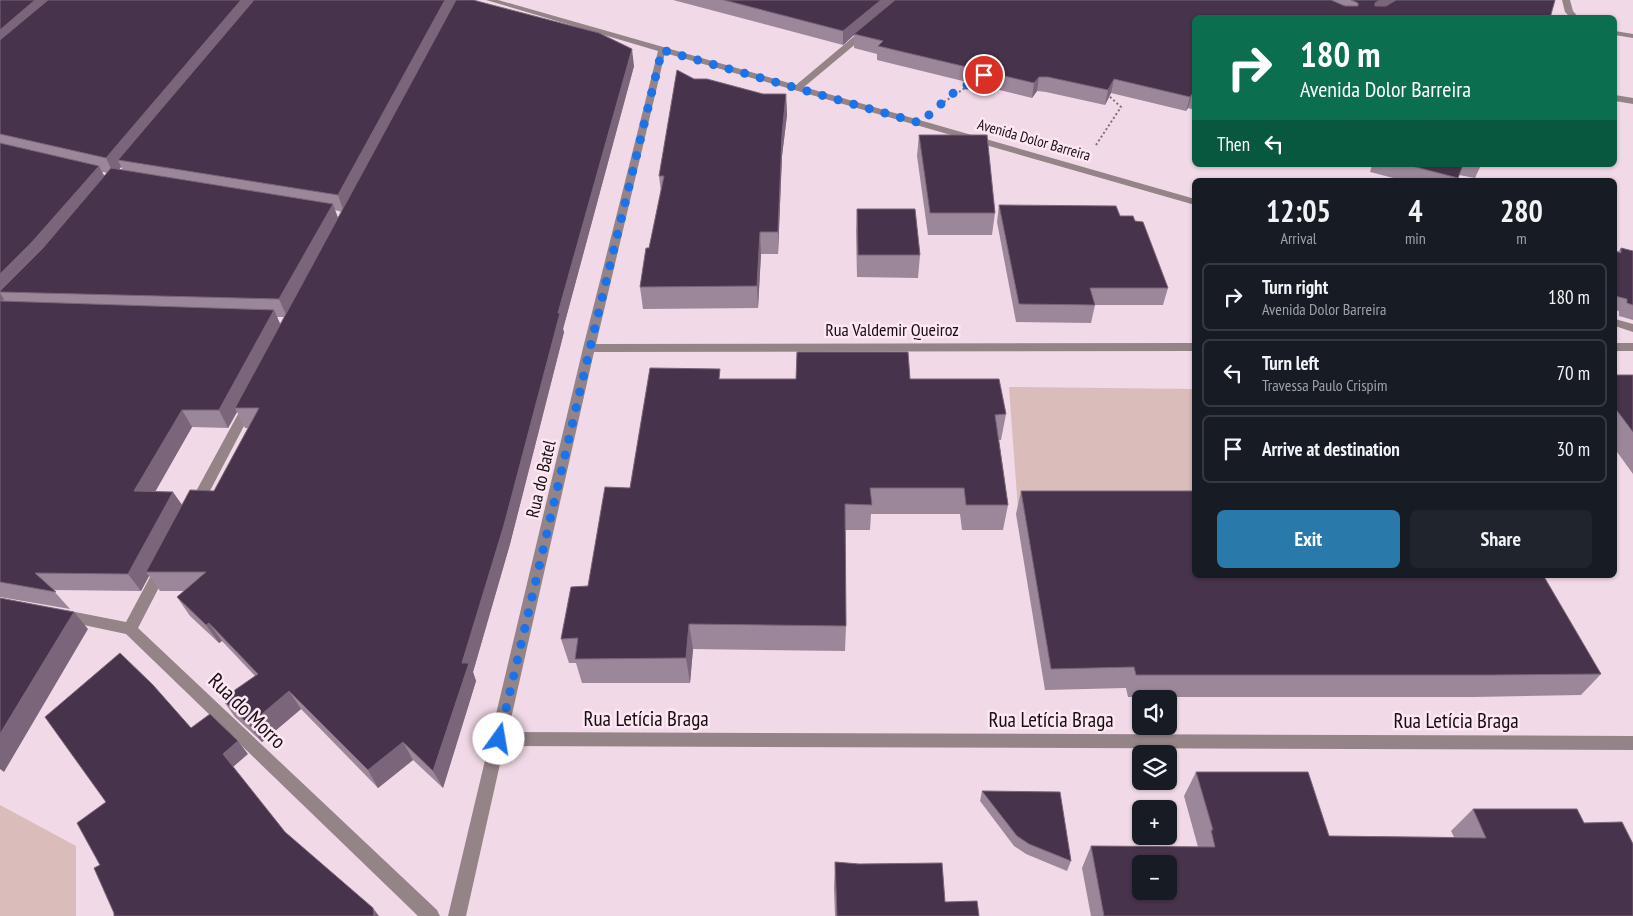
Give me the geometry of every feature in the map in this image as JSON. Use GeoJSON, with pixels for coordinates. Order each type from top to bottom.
{"type":"FeatureCollection","features":[{"type":"Feature","properties":{"kind":"street","name":"Avenida Dolor Barreira"},"geometry":{"type":"LineString","coordinates":[[490,0],[503,1],[662,50],[1192,201]]}},
{"type":"Feature","properties":{"kind":"street"},"geometry":{"type":"LineString","coordinates":[[1566,0],[1569,12],[1572,15]]}},
{"type":"Feature","properties":{"kind":"street"},"geometry":{"type":"LineString","coordinates":[[798,88],[874,25]]}},
{"type":"Feature","properties":{"kind":"street"},"geometry":{"type":"LineString","coordinates":[[1617,33],[1633,36]]}},
{"type":"Feature","properties":{"kind":"street","name":"Rua do Batel"},"geometry":{"type":"LineString","coordinates":[[457,916],[662,50]]}},
{"type":"Feature","properties":{"kind":"street"},"geometry":{"type":"LineString","coordinates":[[1617,98],[1633,101]]}},
{"type":"Feature","properties":{"kind":"street"},"geometry":{"type":"LineString","coordinates":[[1617,323],[1633,328]]}},
{"type":"Feature","properties":{"kind":"street"},"geometry":{"type":"LineString","coordinates":[[1617,347],[1633,347]]}},
{"type":"Feature","properties":{"kind":"street","name":"Rua Valdemir Queiroz"},"geometry":{"type":"LineString","coordinates":[[590,348],[1192,348]]}},
{"type":"Feature","properties":{"kind":"street"},"geometry":{"type":"LineString","coordinates":[[190,515],[256,392]]}},
{"type":"Feature","properties":{"kind":"street"},"geometry":{"type":"LineString","coordinates":[[46,613],[130,629],[167,559]]}},
{"type":"Feature","properties":{"kind":"street","name":"Rua do Morro"},"geometry":{"type":"LineString","coordinates":[[130,629],[431,916]]}},
{"type":"Feature","properties":{"kind":"street","name":"Rua Letícia Braga"},"geometry":{"type":"LineString","coordinates":[[499,739],[1633,743]]}},
{"type":"Feature","properties":{"kind":"path"},"geometry":{"type":"LineString","coordinates":[[920,123],[952,94],[976,80]]}},
{"type":"Feature","properties":{"kind":"path"},"geometry":{"type":"LineString","coordinates":[[1081,169],[1121,107],[1111,96],[1104,94]]}},
{"type":"Feature","properties":{"kind":"shaded area"},"geometry":{"type":"Polygon","coordinates":[[[1009,387],[1192,389],[1192,500],[1018,510],[1009,387]]]}},
{"type":"Feature","properties":{"kind":"shaded area"},"geometry":{"type":"Polygon","coordinates":[[[0,805],[76,846],[76,916],[0,916],[0,805]]]}},
{"type":"Feature","properties":{"kind":"building"},"geometry":{"type":"Polygon","coordinates":[[[0,0],[35,0],[0,30],[0,0]]]}},
{"type":"Feature","properties":{"kind":"building"},"geometry":{"type":"Polygon","coordinates":[[[48,0],[241,0],[106,158],[0,134],[0,40],[48,0]]]}},
{"type":"Feature","properties":{"kind":"building"},"geometry":{"type":"Polygon","coordinates":[[[254,0],[445,0],[338,195],[118,160],[254,0]]]}},
{"type":"Feature","properties":{"kind":"building"},"geometry":{"type":"Polygon","coordinates":[[[456,0],[473,0],[599,33],[632,49],[558,313],[560,313],[504,525],[462,663],[469,663],[433,771],[403,742],[368,770],[289,691],[249,725],[222,699],[258,674],[209,623],[206,625],[177,597],[206,572],[146,572],[190,490],[214,491],[259,408],[235,408],[456,0]]]}},
{"type":"Feature","properties":{"kind":"building"},"geometry":{"type":"Polygon","coordinates":[[[724,0],[881,0],[843,31],[724,0]]]}},
{"type":"Feature","properties":{"kind":"building"},"geometry":{"type":"Polygon","coordinates":[[[895,0],[1331,0],[1345,6],[1358,6],[1358,3],[1351,0],[1380,0],[1375,3],[1375,6],[1386,6],[1396,0],[1555,0],[1551,15],[1192,15],[1192,94],[1190,97],[1114,79],[1108,90],[1048,77],[1039,77],[1034,83],[878,46],[883,41],[854,34],[895,0]]]}},
{"type":"Feature","properties":{"kind":"building"},"geometry":{"type":"Polygon","coordinates":[[[677,70],[694,79],[707,79],[763,94],[786,94],[782,135],[778,232],[760,232],[757,286],[640,287],[646,248],[649,248],[664,176],[659,176],[677,70]]]}},
{"type":"Feature","properties":{"kind":"building"},"geometry":{"type":"Polygon","coordinates":[[[919,135],[987,135],[995,213],[930,213],[919,135]]]}},
{"type":"Feature","properties":{"kind":"building"},"geometry":{"type":"Polygon","coordinates":[[[0,143],[99,166],[32,242],[0,274],[0,143]]]}},
{"type":"Feature","properties":{"kind":"building"},"geometry":{"type":"Polygon","coordinates":[[[1416,167],[1462,167],[1458,178],[1416,167]]]}},
{"type":"Feature","properties":{"kind":"building"},"geometry":{"type":"Polygon","coordinates":[[[111,168],[333,204],[279,299],[0,292],[43,248],[111,168]]]}},
{"type":"Feature","properties":{"kind":"building"},"geometry":{"type":"Polygon","coordinates":[[[999,205],[1116,206],[1120,216],[1133,216],[1135,221],[1143,222],[1168,288],[1090,288],[1095,305],[1019,304],[999,205]]]}},
{"type":"Feature","properties":{"kind":"building"},"geometry":{"type":"Polygon","coordinates":[[[857,209],[915,209],[920,255],[858,255],[857,209]]]}},
{"type":"Feature","properties":{"kind":"building"},"geometry":{"type":"Polygon","coordinates":[[[1621,248],[1633,251],[1633,305],[1627,303],[1627,299],[1617,296],[1617,252],[1621,253],[1621,248]]]}},
{"type":"Feature","properties":{"kind":"building"},"geometry":{"type":"Polygon","coordinates":[[[0,301],[274,310],[219,410],[182,410],[134,491],[173,492],[128,574],[35,573],[56,592],[0,582],[0,301]]]}},
{"type":"Feature","properties":{"kind":"building"},"geometry":{"type":"Polygon","coordinates":[[[797,352],[908,352],[910,379],[999,379],[1006,414],[995,415],[1008,505],[966,505],[964,488],[870,488],[872,505],[845,504],[846,626],[689,624],[686,658],[575,659],[578,638],[561,639],[571,587],[588,586],[605,487],[630,488],[650,368],[720,369],[719,379],[796,379],[797,352]]]}},
{"type":"Feature","properties":{"kind":"building"},"geometry":{"type":"Polygon","coordinates":[[[1617,375],[1633,375],[1633,432],[1617,411],[1617,375]]]}},
{"type":"Feature","properties":{"kind":"building"},"geometry":{"type":"Polygon","coordinates":[[[1021,491],[1192,491],[1192,578],[1545,578],[1601,674],[1136,675],[1134,667],[1051,669],[1021,491]]]}},
{"type":"Feature","properties":{"kind":"building"},"geometry":{"type":"Polygon","coordinates":[[[0,598],[74,612],[0,734],[0,598]]]}},
{"type":"Feature","properties":{"kind":"building"},"geometry":{"type":"Polygon","coordinates":[[[120,653],[153,685],[191,728],[210,714],[238,741],[223,754],[285,832],[373,908],[374,916],[114,916],[94,868],[100,865],[77,823],[106,802],[45,717],[120,653]]]}},
{"type":"Feature","properties":{"kind":"building"},"geometry":{"type":"Polygon","coordinates":[[[1196,772],[1308,772],[1329,836],[1486,838],[1473,809],[1577,809],[1584,823],[1622,822],[1633,844],[1633,916],[1104,916],[1091,846],[1215,847],[1211,830],[1213,830],[1196,772]]]}},
{"type":"Feature","properties":{"kind":"building"},"geometry":{"type":"Polygon","coordinates":[[[982,791],[1060,792],[1071,861],[1029,844],[1017,836],[982,791]]]}},
{"type":"Feature","properties":{"kind":"building"},"geometry":{"type":"Polygon","coordinates":[[[835,862],[859,864],[942,863],[945,902],[977,901],[979,916],[837,916],[835,862]]]}},
{"type":"Feature","properties":{"kind":"route"},"geometry":{"type":"LineString","coordinates":[[499,739],[662,50],[920,123],[952,94],[984,75]]}}]}
